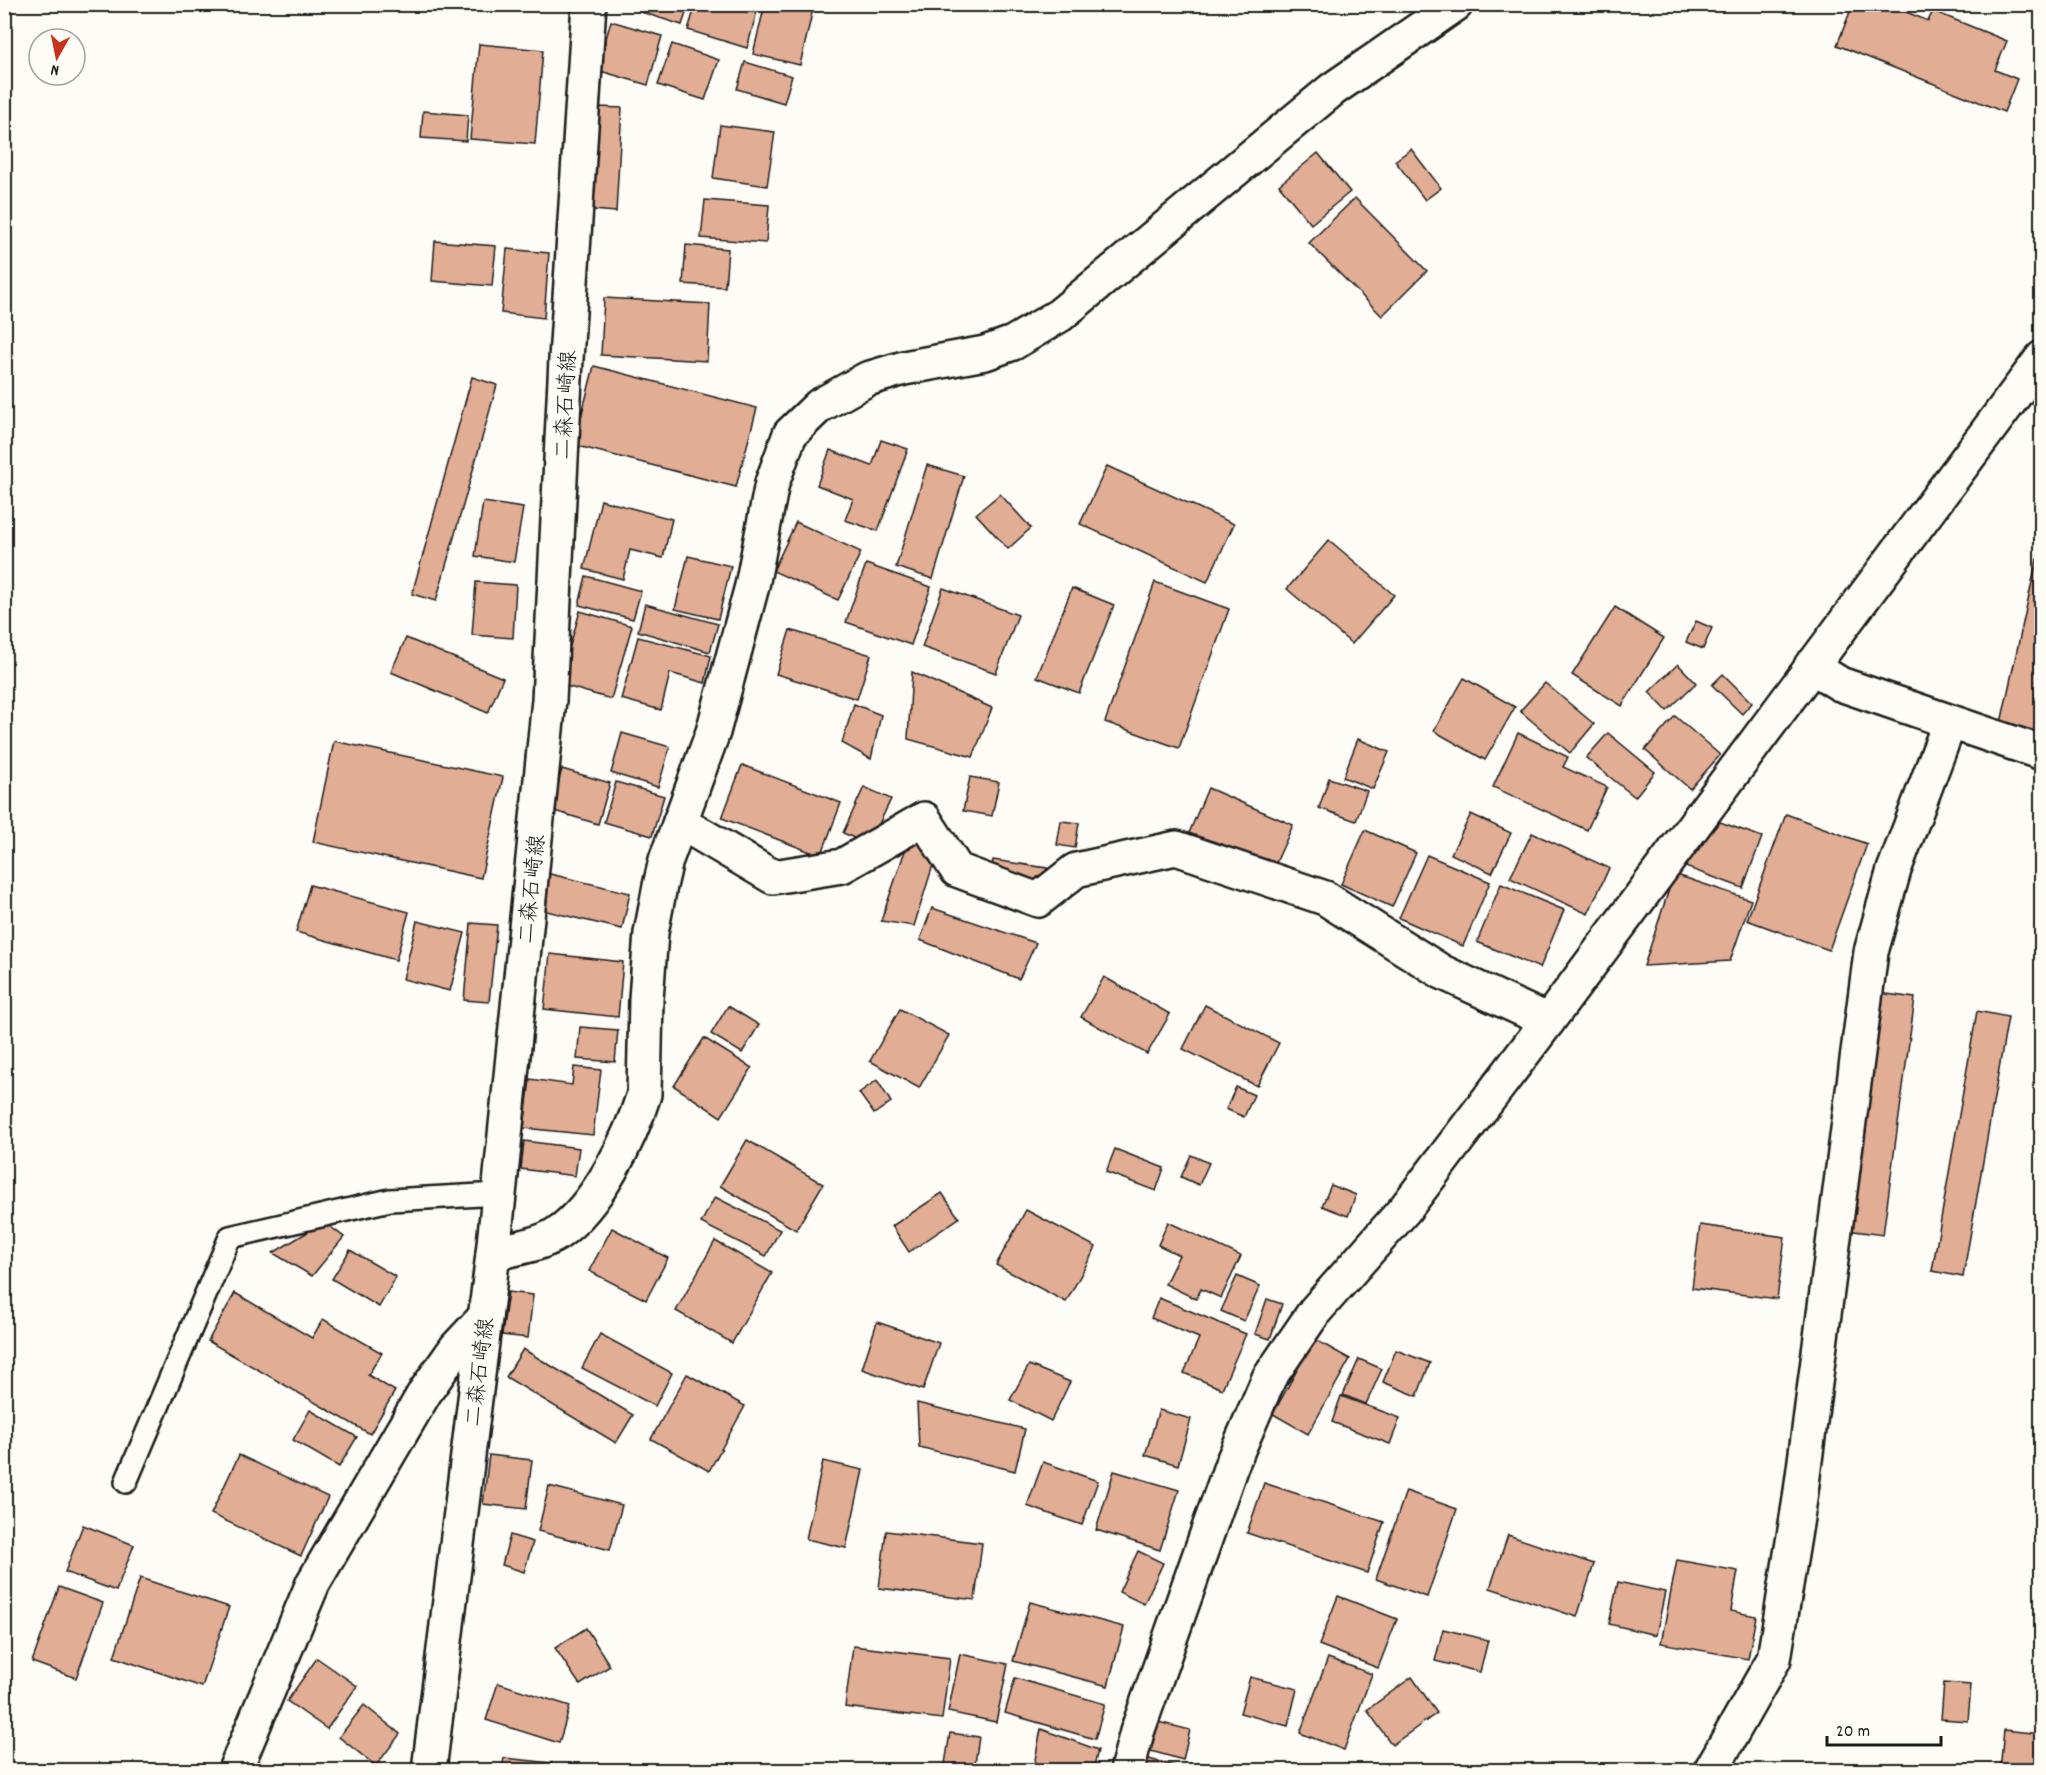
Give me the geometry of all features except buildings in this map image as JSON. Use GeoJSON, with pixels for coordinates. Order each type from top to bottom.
{"type":"FeatureCollection","features":[{"type":"Feature","properties":{"kind":"street","name":"二森石崎線"},"geometry":{"type":"LineString","coordinates":[[429,1770],[500,1194],[549,700],[566,359],[589,4]]}},
{"type":"Feature","properties":{"kind":"street"},"geometry":{"type":"LineString","coordinates":[[493,1254],[544,1240],[571,1222],[610,1170],[632,1128],[644,1094],[651,933],[666,860],[716,721],[757,564],[772,483],[790,434],[819,405],[867,379],[904,368],[985,353],[1013,343],[1060,315],[1333,89],[1456,4]]}},
{"type":"Feature","properties":{"kind":"street"},"geometry":{"type":"LineString","coordinates":[[1127,1770],[1137,1732],[1231,1467],[1269,1378],[1315,1311],[1405,1209],[1548,1021],[2042,358]]}},
{"type":"Feature","properties":{"kind":"street"},"geometry":{"type":"LineString","coordinates":[[1811,666],[1840,684],[1949,724],[2042,753]]}},
{"type":"Feature","properties":{"kind":"street"},"geometry":{"type":"LineString","coordinates":[[1711,1770],[1774,1659],[1800,1499],[1871,952],[1893,870],[1949,724]]}},
{"type":"Feature","properties":{"kind":"street"},"geometry":{"type":"LineString","coordinates":[[680,822],[773,878],[842,866],[924,819],[957,870],[1038,900],[1076,870],[1176,848],[1325,898],[1442,972],[1548,1021]]}},
{"type":"Feature","properties":{"kind":"street"},"geometry":{"type":"LineString","coordinates":[[234,1770],[314,1583],[425,1392],[456,1348],[485,1317]]}},
{"type":"Feature","properties":{"kind":"lane"},"geometry":{"type":"LineString","coordinates":[[126,1482],[230,1238],[390,1200],[500,1194]]}}]}
